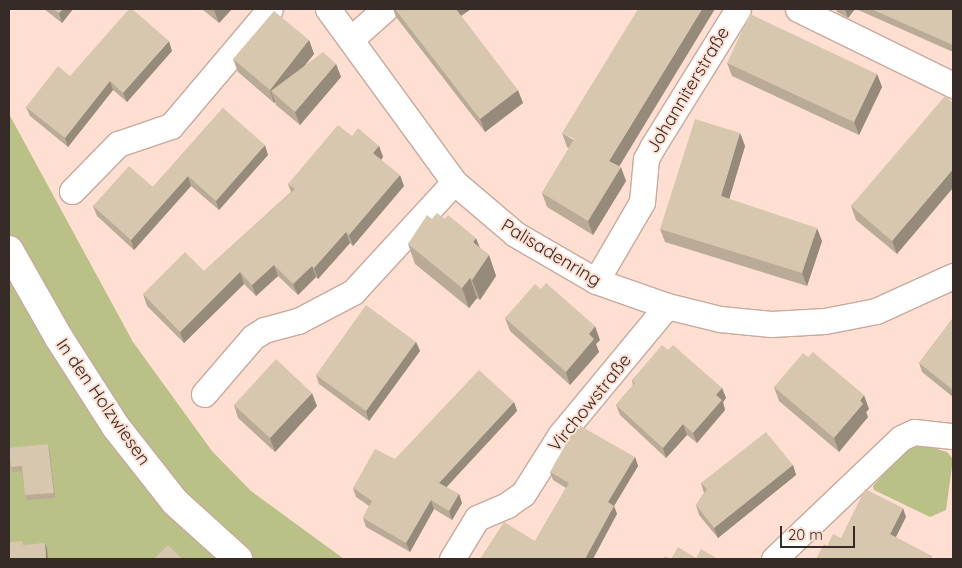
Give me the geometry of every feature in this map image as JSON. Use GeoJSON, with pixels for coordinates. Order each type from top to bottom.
{"type":"FeatureCollection","features":[{"type":"Feature","properties":{"kind":"street"},"geometry":{"type":"LineString","coordinates":[[72,190],[118,144],[171,126],[270,9]]}},
{"type":"Feature","properties":{"kind":"street","name":"Palisadenring"},"geometry":{"type":"LineString","coordinates":[[328,9],[454,182],[515,234],[596,282],[667,306],[737,321],[771,324],[825,321],[876,311],[953,276]]}},
{"type":"Feature","properties":{"kind":"street"},"geometry":{"type":"LineString","coordinates":[[351,39],[385,9]]}},
{"type":"Feature","properties":{"kind":"street","name":"Johanniterstraße"},"geometry":{"type":"LineString","coordinates":[[596,282],[642,202],[646,159],[652,146],[738,9]]}},
{"type":"Feature","properties":{"kind":"street"},"geometry":{"type":"LineString","coordinates":[[799,9],[953,85]]}},
{"type":"Feature","properties":{"kind":"street"},"geometry":{"type":"LineString","coordinates":[[204,394],[252,337],[264,330],[298,321],[353,292],[454,182]]}},
{"type":"Feature","properties":{"kind":"street","name":"In den Holzwiesen"},"geometry":{"type":"LineString","coordinates":[[9,250],[59,338],[116,427],[175,502],[238,559]]}},
{"type":"Feature","properties":{"kind":"street","name":"Virchowstraße"},"geometry":{"type":"LineString","coordinates":[[452,559],[476,518],[507,505],[523,494],[561,434],[667,306]]}},
{"type":"Feature","properties":{"kind":"street"},"geometry":{"type":"LineString","coordinates":[[774,559],[902,438],[914,432],[953,436]]}},
{"type":"Feature","properties":{"kind":"green space"},"geometry":{"type":"Polygon","coordinates":[[[9,114],[133,342],[212,451],[251,491],[344,559],[9,559],[9,114]]]}},
{"type":"Feature","properties":{"kind":"green space"},"geometry":{"type":"Polygon","coordinates":[[[916,443],[947,452],[953,459],[946,510],[930,517],[874,490],[873,486],[909,446],[916,443]]]}},
{"type":"Feature","properties":{"kind":"building"},"geometry":{"type":"Polygon","coordinates":[[[53,9],[63,9],[59,13],[53,9]]]}},
{"type":"Feature","properties":{"kind":"building"},"geometry":{"type":"Polygon","coordinates":[[[129,9],[132,9],[169,41],[123,93],[110,81],[65,138],[26,107],[58,66],[70,76],[129,9]]]}},
{"type":"Feature","properties":{"kind":"building"},"geometry":{"type":"Polygon","coordinates":[[[395,9],[456,9],[518,90],[480,119],[395,9]]]}},
{"type":"Feature","properties":{"kind":"building"},"geometry":{"type":"Polygon","coordinates":[[[638,9],[702,9],[609,161],[621,167],[588,221],[542,193],[574,139],[562,133],[638,9]]]}},
{"type":"Feature","properties":{"kind":"building"},"geometry":{"type":"Polygon","coordinates":[[[871,9],[953,9],[953,45],[871,9]]]}},
{"type":"Feature","properties":{"kind":"building"},"geometry":{"type":"Polygon","coordinates":[[[274,11],[309,40],[270,90],[233,59],[274,11]]]}},
{"type":"Feature","properties":{"kind":"building"},"geometry":{"type":"Polygon","coordinates":[[[750,14],[877,74],[854,122],[727,63],[750,14]]]}},
{"type":"Feature","properties":{"kind":"building"},"geometry":{"type":"Polygon","coordinates":[[[323,52],[336,64],[295,112],[271,91],[323,52]]]}},
{"type":"Feature","properties":{"kind":"building"},"geometry":{"type":"Polygon","coordinates":[[[945,96],[953,103],[953,169],[892,241],[851,206],[945,96]]]}},
{"type":"Feature","properties":{"kind":"building"},"geometry":{"type":"Polygon","coordinates":[[[223,108],[265,145],[216,201],[188,176],[131,240],[93,206],[129,166],[153,187],[223,108]]]}},
{"type":"Feature","properties":{"kind":"building"},"geometry":{"type":"Polygon","coordinates":[[[695,119],[740,133],[721,196],[817,228],[802,273],[660,229],[695,119]]]}},
{"type":"Feature","properties":{"kind":"building"},"geometry":{"type":"Polygon","coordinates":[[[338,125],[352,136],[358,128],[379,146],[373,153],[400,175],[349,235],[346,232],[314,268],[312,266],[293,284],[274,265],[252,285],[240,272],[180,332],[143,294],[185,252],[204,271],[295,189],[288,184],[338,125]]]}},
{"type":"Feature","properties":{"kind":"building"},"geometry":{"type":"Polygon","coordinates":[[[437,213],[445,219],[448,215],[476,238],[473,242],[489,255],[472,280],[470,278],[462,288],[408,244],[427,215],[432,219],[437,213]]]}},
{"type":"Feature","properties":{"kind":"building"},"geometry":{"type":"Polygon","coordinates":[[[546,283],[595,326],[589,334],[594,339],[566,372],[505,318],[535,284],[541,289],[546,283]]]}},
{"type":"Feature","properties":{"kind":"building"},"geometry":{"type":"Polygon","coordinates":[[[366,305],[416,342],[366,411],[316,375],[366,305]]]}},
{"type":"Feature","properties":{"kind":"building"},"geometry":{"type":"Polygon","coordinates":[[[953,318],[953,390],[919,363],[953,318]]]}},
{"type":"Feature","properties":{"kind":"building"},"geometry":{"type":"Polygon","coordinates":[[[662,345],[668,350],[673,345],[722,388],[716,395],[722,400],[693,433],[683,424],[663,448],[616,405],[635,383],[632,380],[662,345]]]}},
{"type":"Feature","properties":{"kind":"building"},"geometry":{"type":"Polygon","coordinates":[[[813,352],[864,395],[860,400],[863,404],[834,438],[774,387],[803,353],[808,357],[813,352]]]}},
{"type":"Feature","properties":{"kind":"building"},"geometry":{"type":"Polygon","coordinates":[[[276,359],[312,393],[270,438],[234,405],[276,359]]]}},
{"type":"Feature","properties":{"kind":"building"},"geometry":{"type":"Polygon","coordinates":[[[479,370],[514,402],[439,483],[459,494],[449,511],[431,500],[406,543],[363,518],[372,501],[353,488],[375,449],[395,459],[479,370]]]}},
{"type":"Feature","properties":{"kind":"building"},"geometry":{"type":"Polygon","coordinates":[[[577,424],[635,457],[608,502],[614,506],[585,559],[480,559],[504,522],[535,541],[569,483],[550,472],[577,424]]]}},
{"type":"Feature","properties":{"kind":"building"},"geometry":{"type":"Polygon","coordinates":[[[766,432],[793,465],[714,528],[696,505],[707,489],[701,483],[766,432]]]}},
{"type":"Feature","properties":{"kind":"building"},"geometry":{"type":"Polygon","coordinates":[[[48,444],[54,493],[25,495],[22,466],[11,467],[9,448],[48,444]]]}},
{"type":"Feature","properties":{"kind":"building"},"geometry":{"type":"Polygon","coordinates":[[[865,489],[903,508],[890,534],[932,556],[932,559],[816,559],[824,544],[827,546],[833,534],[841,538],[865,489]]]}},
{"type":"Feature","properties":{"kind":"building"},"geometry":{"type":"Polygon","coordinates":[[[22,541],[23,545],[45,543],[46,559],[9,559],[9,542],[22,541]]]}},
{"type":"Feature","properties":{"kind":"building"},"geometry":{"type":"Polygon","coordinates":[[[168,545],[182,559],[154,559],[168,545]]]}},
{"type":"Feature","properties":{"kind":"building"},"geometry":{"type":"Polygon","coordinates":[[[678,547],[696,558],[701,549],[718,559],[671,559],[678,547]]]}}]}
